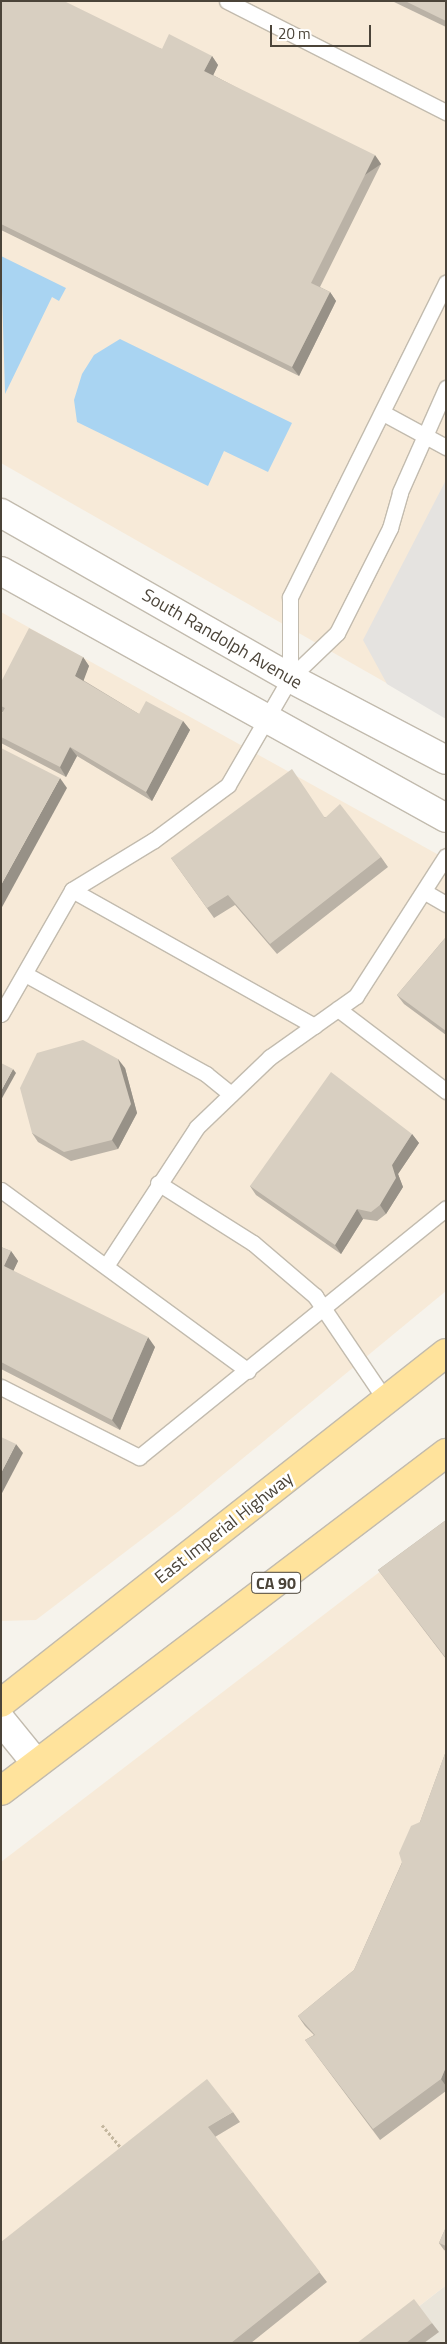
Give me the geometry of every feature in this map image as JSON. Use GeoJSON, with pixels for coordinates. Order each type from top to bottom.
{"type":"FeatureCollection","features":[{"type":"Feature","properties":{"kind":"main road","name":"East Imperial Highway"},"geometry":{"type":"LineString","coordinates":[[1,1703],[446,1353]]}},
{"type":"Feature","properties":{"kind":"main road","name":"CA 90"},"geometry":{"type":"LineString","coordinates":[[1,1790],[446,1453]]}},
{"type":"Feature","properties":{"kind":"street","name":"South Randolph Avenue"},"geometry":{"type":"LineString","coordinates":[[1,513],[290,678],[446,760]]}},
{"type":"Feature","properties":{"kind":"street"},"geometry":{"type":"LineString","coordinates":[[3,578],[267,717],[446,818]]}},
{"type":"Feature","properties":{"kind":"street"},"geometry":{"type":"LineString","coordinates":[[1,1720],[36,1763]]}},
{"type":"Feature","properties":{"kind":"lane"},"geometry":{"type":"LineString","coordinates":[[228,1],[446,112]]}},
{"type":"Feature","properties":{"kind":"lane"},"geometry":{"type":"LineString","coordinates":[[290,678],[290,597],[446,283]]}},
{"type":"Feature","properties":{"kind":"lane"},"geometry":{"type":"LineString","coordinates":[[1,1014],[72,890],[154,840],[228,785],[290,678],[337,633],[390,528],[424,435],[446,388]]}},
{"type":"Feature","properties":{"kind":"lane"},"geometry":{"type":"LineString","coordinates":[[383,412],[446,447]]}},
{"type":"Feature","properties":{"kind":"lane"},"geometry":{"type":"LineString","coordinates":[[106,1266],[158,1183],[197,1127],[270,1058],[356,996],[425,892],[446,856]]}},
{"type":"Feature","properties":{"kind":"lane"},"geometry":{"type":"LineString","coordinates":[[72,890],[314,1026]]}},
{"type":"Feature","properties":{"kind":"lane"},"geometry":{"type":"LineString","coordinates":[[425,892],[446,904]]}},
{"type":"Feature","properties":{"kind":"lane"},"geometry":{"type":"LineString","coordinates":[[24,974],[206,1074],[231,1094]]}},
{"type":"Feature","properties":{"kind":"lane"},"geometry":{"type":"LineString","coordinates":[[338,1009],[446,1090]]}},
{"type":"Feature","properties":{"kind":"lane"},"geometry":{"type":"LineString","coordinates":[[158,1183],[253,1243],[321,1306],[386,1401]]}},
{"type":"Feature","properties":{"kind":"lane"},"geometry":{"type":"LineString","coordinates":[[1,1190],[248,1371]]}},
{"type":"Feature","properties":{"kind":"lane"},"geometry":{"type":"LineString","coordinates":[[1,1387],[139,1457],[248,1371],[321,1306],[446,1208]]}},
{"type":"Feature","properties":{"kind":"path"},"geometry":{"type":"LineString","coordinates":[[102,2125],[128,2157]]}},
{"type":"Feature","properties":{"kind":"shaded area"},"geometry":{"type":"Polygon","coordinates":[[[1,1],[446,1],[446,717],[1,463],[1,1]]]}},
{"type":"Feature","properties":{"kind":"shaded area"},"geometry":{"type":"Polygon","coordinates":[[[446,480],[446,719],[387,684],[363,640],[446,480]]]}},
{"type":"Feature","properties":{"kind":"shaded area"},"geometry":{"type":"Polygon","coordinates":[[[1,612],[446,859],[446,1291],[179,1511],[36,1620],[1,1621],[1,612]]]}},
{"type":"Feature","properties":{"kind":"shaded area"},"geometry":{"type":"Polygon","coordinates":[[[446,1521],[445,2286],[372,2343],[1,2343],[1,1862],[446,1521]]]}},
{"type":"Feature","properties":{"kind":"shaded area"},"geometry":{"type":"Polygon","coordinates":[[[446,2284],[446,2343],[372,2343],[445,2286],[446,2284]]]}},
{"type":"Feature","properties":{"kind":"water"},"geometry":{"type":"Polygon","coordinates":[[[1,256],[66,288],[59,301],[52,297],[5,394],[1,256]]]}},
{"type":"Feature","properties":{"kind":"water"},"geometry":{"type":"Polygon","coordinates":[[[120,339],[292,423],[268,472],[224,451],[208,486],[77,422],[74,400],[82,374],[94,355],[120,339]]]}},
{"type":"Feature","properties":{"kind":"building"},"geometry":{"type":"Polygon","coordinates":[[[1,1],[64,1],[162,49],[169,34],[212,56],[204,71],[375,155],[311,283],[330,292],[292,367],[1,224],[1,1]]]}},
{"type":"Feature","properties":{"kind":"building"},"geometry":{"type":"Polygon","coordinates":[[[405,1],[446,1],[446,21],[405,1]]]}},
{"type":"Feature","properties":{"kind":"building"},"geometry":{"type":"Polygon","coordinates":[[[29,628],[83,657],[75,676],[139,714],[146,701],[183,721],[146,792],[70,747],[60,767],[1,737],[1,715],[5,708],[1,706],[1,682],[29,628]]]}},
{"type":"Feature","properties":{"kind":"building"},"geometry":{"type":"Polygon","coordinates":[[[1,748],[60,778],[1,885],[1,748]]]}},
{"type":"Feature","properties":{"kind":"building"},"geometry":{"type":"Polygon","coordinates":[[[292,769],[325,818],[340,804],[381,857],[270,944],[228,895],[207,908],[171,858],[292,769]]]}},
{"type":"Feature","properties":{"kind":"building"},"geometry":{"type":"Polygon","coordinates":[[[446,937],[446,1031],[397,995],[446,937]]]}},
{"type":"Feature","properties":{"kind":"building"},"geometry":{"type":"Polygon","coordinates":[[[83,1040],[118,1059],[131,1104],[112,1140],[64,1152],[32,1133],[20,1088],[37,1053],[83,1040]]]}},
{"type":"Feature","properties":{"kind":"building"},"geometry":{"type":"Polygon","coordinates":[[[1,1063],[13,1069],[1,1091],[1,1063]]]}},
{"type":"Feature","properties":{"kind":"building"},"geometry":{"type":"Polygon","coordinates":[[[331,1072],[412,1134],[392,1165],[396,1178],[380,1205],[371,1212],[357,1209],[335,1245],[250,1186],[331,1072]]]}},
{"type":"Feature","properties":{"kind":"building"},"geometry":{"type":"Polygon","coordinates":[[[1,1247],[11,1251],[4,1266],[148,1337],[112,1420],[1,1362],[1,1247]]]}},
{"type":"Feature","properties":{"kind":"building"},"geometry":{"type":"Polygon","coordinates":[[[1,1437],[16,1444],[1,1473],[1,1437]]]}},
{"type":"Feature","properties":{"kind":"building"},"geometry":{"type":"Polygon","coordinates":[[[446,1520],[446,1658],[378,1570],[446,1520]]]}},
{"type":"Feature","properties":{"kind":"building"},"geometry":{"type":"Polygon","coordinates":[[[446,1751],[446,2067],[441,2079],[373,2129],[305,2040],[315,2035],[298,2016],[354,1970],[402,1863],[399,1853],[411,1826],[420,1822],[446,1751]]]}},
{"type":"Feature","properties":{"kind":"building"},"geometry":{"type":"Polygon","coordinates":[[[207,2079],[233,2112],[208,2127],[320,2272],[231,2343],[1,2343],[1,2242],[207,2079]]]}},
{"type":"Feature","properties":{"kind":"building"},"geometry":{"type":"Polygon","coordinates":[[[446,2227],[446,2246],[439,2243],[446,2227]]]}},
{"type":"Feature","properties":{"kind":"building"},"geometry":{"type":"Polygon","coordinates":[[[414,2299],[432,2323],[406,2343],[357,2343],[414,2299]]]}}]}
